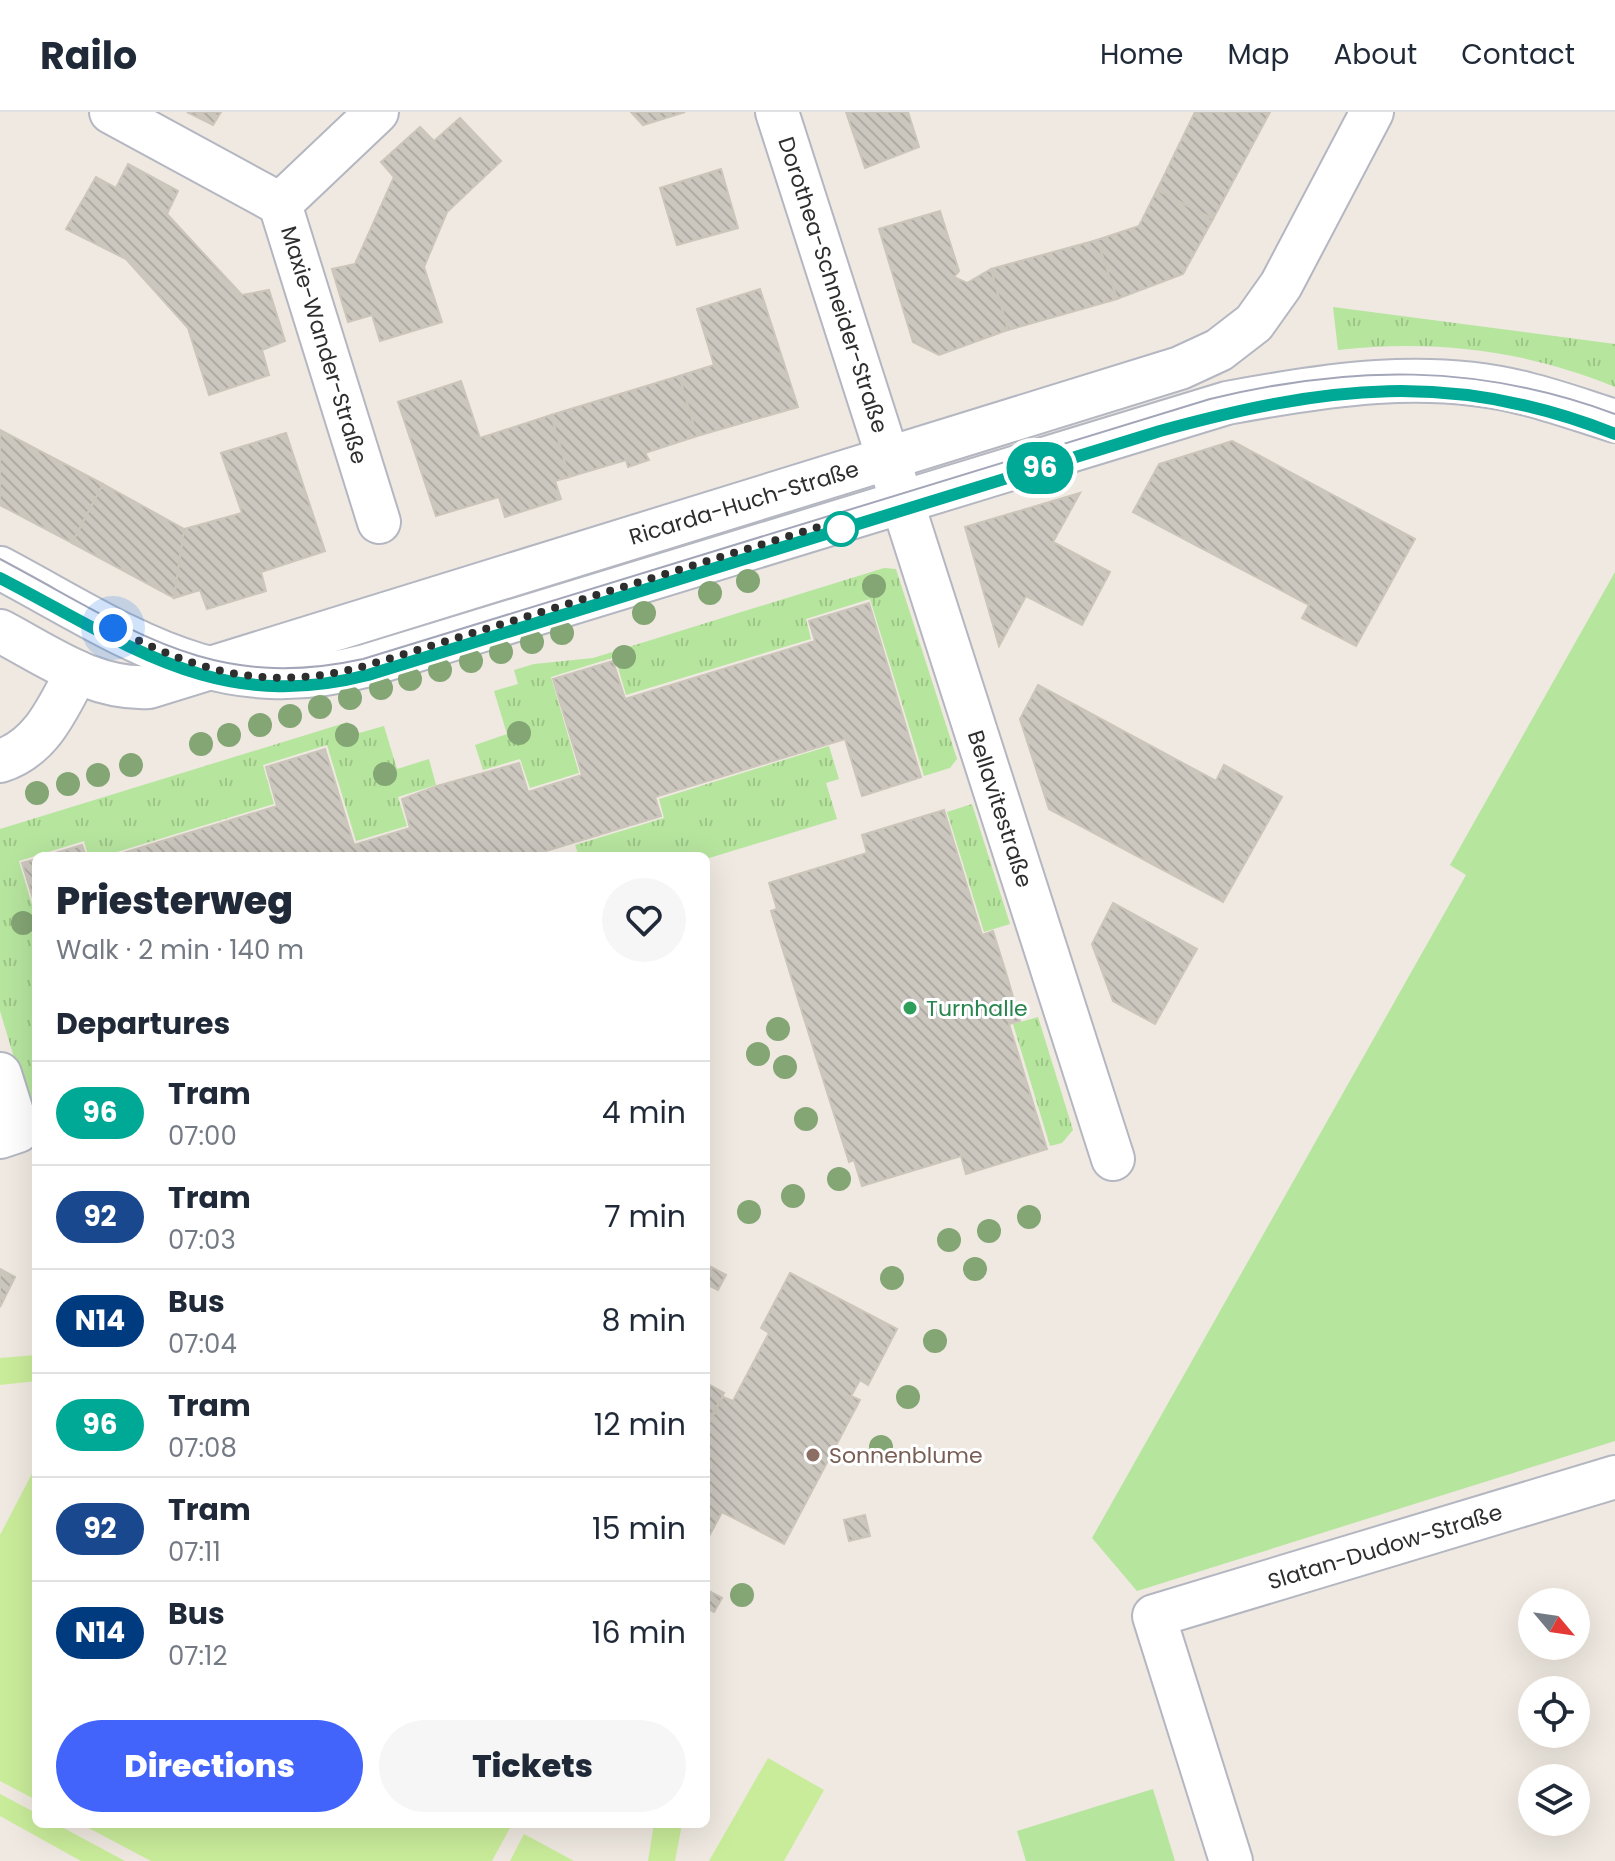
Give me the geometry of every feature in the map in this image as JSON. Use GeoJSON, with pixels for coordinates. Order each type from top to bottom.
{"type":"FeatureCollection","features":[{"type":"Feature","properties":{"kind":"street"},"geometry":{"type":"LineString","coordinates":[[111,112],[280,204]]}},
{"type":"Feature","properties":{"kind":"street","name":"Maxie-Wander-Straße"},"geometry":{"type":"LineString","coordinates":[[377,112],[280,204],[379,522]]}},
{"type":"Feature","properties":{"kind":"street","name":"Dorothea-Schneider-Straße"},"geometry":{"type":"LineString","coordinates":[[777,112],[888,458]]}},
{"type":"Feature","properties":{"kind":"street","name":"Ricarda-Huch-Straße"},"geometry":{"type":"LineString","coordinates":[[0,631],[77,672],[109,685],[149,687],[1180,368],[1219,350],[1254,323],[1281,285],[1372,112]]}},
{"type":"Feature","properties":{"kind":"street"},"geometry":{"type":"LineString","coordinates":[[0,568],[161,653],[206,669],[273,679],[335,674],[1227,403],[1326,384],[1448,382],[1524,393],[1615,421]]}},
{"type":"Feature","properties":{"kind":"street","name":"Bellavitestraße"},"geometry":{"type":"LineString","coordinates":[[888,458],[1113,1159]]}},
{"type":"Feature","properties":{"kind":"street"},"geometry":{"type":"LineString","coordinates":[[0,761],[37,738],[50,723],[77,672]]}},
{"type":"Feature","properties":{"kind":"street"},"geometry":{"type":"LineString","coordinates":[[0,1074],[9,1134]]}},
{"type":"Feature","properties":{"kind":"street","name":"Slatan-Dudow-Straße"},"geometry":{"type":"LineString","coordinates":[[1231,1861],[1154,1616],[1615,1477]]}},
{"type":"Feature","properties":{"kind":"green space"},"geometry":{"type":"Polygon","coordinates":[[[1333,307],[1615,344],[1615,387],[1547,364],[1479,350],[1409,346],[1338,350],[1333,307]]]}},
{"type":"Feature","properties":{"kind":"green space"},"geometry":{"type":"Polygon","coordinates":[[[884,568],[896,569],[957,759],[950,768],[924,776],[870,599],[806,619],[811,639],[626,695],[615,657],[551,677],[579,773],[530,788],[520,759],[483,770],[475,745],[507,734],[494,691],[518,684],[514,670],[534,664],[593,658],[884,568]]]}},
{"type":"Feature","properties":{"kind":"green space"},"geometry":{"type":"Polygon","coordinates":[[[1615,572],[1615,1441],[1137,1591],[1092,1538],[1466,875],[1450,865],[1615,572]]]}},
{"type":"Feature","properties":{"kind":"green space"},"geometry":{"type":"Polygon","coordinates":[[[348,722],[352,735],[384,726],[397,769],[429,759],[436,785],[398,797],[407,826],[356,841],[327,745],[263,765],[274,804],[117,852],[87,852],[84,841],[48,852],[32,852],[32,857],[19,861],[32,905],[32,1106],[28,1104],[0,1011],[0,829],[348,722]]]}},
{"type":"Feature","properties":{"kind":"green space"},"geometry":{"type":"Polygon","coordinates":[[[829,746],[839,779],[826,783],[837,819],[710,858],[710,852],[578,852],[575,845],[664,818],[659,799],[829,746]]]}},
{"type":"Feature","properties":{"kind":"green space"},"geometry":{"type":"Polygon","coordinates":[[[972,804],[1010,924],[984,932],[947,812],[972,804]]]}},
{"type":"Feature","properties":{"kind":"green space"},"geometry":{"type":"Polygon","coordinates":[[[1038,1017],[1073,1130],[1062,1143],[1050,1146],[1013,1024],[1038,1017]]]}},
{"type":"Feature","properties":{"kind":"green space"},"geometry":{"type":"Polygon","coordinates":[[[32,1355],[32,1381],[0,1385],[0,1358],[32,1355]]]}},
{"type":"Feature","properties":{"kind":"green space"},"geometry":{"type":"Polygon","coordinates":[[[32,1474],[32,1798],[0,1781],[0,1535],[32,1474]]]}},
{"type":"Feature","properties":{"kind":"green space"},"geometry":{"type":"Polygon","coordinates":[[[768,1758],[824,1790],[784,1861],[709,1861],[768,1758]]]}},
{"type":"Feature","properties":{"kind":"green space"},"geometry":{"type":"Polygon","coordinates":[[[1153,1789],[1175,1861],[1026,1861],[1017,1831],[1153,1789]]]}},
{"type":"Feature","properties":{"kind":"green space"},"geometry":{"type":"Polygon","coordinates":[[[0,1794],[32,1811],[32,1828],[63,1828],[125,1861],[81,1861],[0,1816],[0,1794]]]}},
{"type":"Feature","properties":{"kind":"green space"},"geometry":{"type":"Polygon","coordinates":[[[89,1828],[510,1828],[492,1861],[151,1861],[89,1828]]]}},
{"type":"Feature","properties":{"kind":"green space"},"geometry":{"type":"Polygon","coordinates":[[[653,1828],[681,1828],[675,1861],[648,1861],[653,1828]]]}},
{"type":"Feature","properties":{"kind":"green space"},"geometry":{"type":"Polygon","coordinates":[[[524,1834],[574,1861],[510,1861],[524,1834]]]}},
{"type":"Feature","properties":{"kind":"building"},"geometry":{"type":"Polygon","coordinates":[[[187,112],[221,112],[213,125],[187,112]]]}},
{"type":"Feature","properties":{"kind":"building"},"geometry":{"type":"Polygon","coordinates":[[[631,112],[685,112],[643,125],[631,112]]]}},
{"type":"Feature","properties":{"kind":"building"},"geometry":{"type":"Polygon","coordinates":[[[846,112],[908,112],[919,147],[865,168],[846,112]]]}},
{"type":"Feature","properties":{"kind":"building"},"geometry":{"type":"Polygon","coordinates":[[[1195,112],[1270,112],[1213,219],[1157,190],[1195,112]]]}},
{"type":"Feature","properties":{"kind":"building"},"geometry":{"type":"Polygon","coordinates":[[[460,118],[501,161],[447,212],[424,267],[442,322],[380,341],[372,315],[348,322],[332,269],[355,264],[394,177],[381,162],[420,127],[434,141],[460,118]]]}},
{"type":"Feature","properties":{"kind":"building"},"geometry":{"type":"Polygon","coordinates":[[[128,164],[178,191],[167,214],[242,295],[269,290],[285,341],[262,350],[269,375],[209,395],[188,328],[126,259],[66,229],[96,177],[116,188],[128,164]]]}},
{"type":"Feature","properties":{"kind":"building"},"geometry":{"type":"Polygon","coordinates":[[[721,169],[738,228],[677,245],[660,188],[721,169]]]}},
{"type":"Feature","properties":{"kind":"building"},"geometry":{"type":"Polygon","coordinates":[[[1157,190],[1213,219],[1183,274],[1117,299],[1097,240],[1139,226],[1157,190]]]}},
{"type":"Feature","properties":{"kind":"building"},"geometry":{"type":"Polygon","coordinates":[[[940,211],[959,271],[954,277],[967,283],[991,269],[1008,330],[939,355],[913,342],[879,229],[940,211]]]}},
{"type":"Feature","properties":{"kind":"building"},"geometry":{"type":"Polygon","coordinates":[[[1097,240],[1117,299],[1008,330],[991,269],[1097,240]]]}},
{"type":"Feature","properties":{"kind":"building"},"geometry":{"type":"Polygon","coordinates":[[[760,289],[798,407],[697,436],[679,376],[714,365],[697,309],[760,289]]]}},
{"type":"Feature","properties":{"kind":"building"},"geometry":{"type":"Polygon","coordinates":[[[679,376],[697,436],[645,453],[649,460],[628,467],[626,460],[569,477],[551,415],[679,376]]]}},
{"type":"Feature","properties":{"kind":"building"},"geometry":{"type":"Polygon","coordinates":[[[461,381],[480,438],[551,415],[569,477],[555,481],[561,499],[505,517],[499,497],[436,516],[398,402],[461,381]]]}},
{"type":"Feature","properties":{"kind":"building"},"geometry":{"type":"Polygon","coordinates":[[[0,430],[103,484],[72,543],[0,505],[0,430]]]}},
{"type":"Feature","properties":{"kind":"building"},"geometry":{"type":"Polygon","coordinates":[[[286,433],[325,551],[261,572],[266,591],[207,609],[200,590],[174,598],[184,529],[242,513],[221,453],[286,433]]]}},
{"type":"Feature","properties":{"kind":"building"},"geometry":{"type":"Polygon","coordinates":[[[1232,441],[1415,539],[1356,646],[1302,618],[1309,605],[1133,512],[1159,464],[1232,441]]]}},
{"type":"Feature","properties":{"kind":"building"},"geometry":{"type":"Polygon","coordinates":[[[103,484],[184,529],[174,598],[72,543],[103,484]]]}},
{"type":"Feature","properties":{"kind":"building"},"geometry":{"type":"Polygon","coordinates":[[[1080,493],[1053,542],[1110,572],[1082,625],[1026,596],[999,646],[965,527],[1080,493]]]}},
{"type":"Feature","properties":{"kind":"building"},"geometry":{"type":"Polygon","coordinates":[[[869,603],[921,777],[862,796],[845,739],[655,797],[661,816],[546,852],[126,852],[277,806],[266,767],[325,749],[354,845],[410,828],[402,799],[437,786],[519,763],[528,792],[582,775],[553,679],[613,661],[625,699],[815,641],[809,621],[869,603]]]}},
{"type":"Feature","properties":{"kind":"building"},"geometry":{"type":"Polygon","coordinates":[[[1038,685],[1216,781],[1224,765],[1282,797],[1223,902],[1049,809],[1020,719],[1038,685]]]}},
{"type":"Feature","properties":{"kind":"building","name":"Turnhalle"},"geometry":{"type":"Polygon","coordinates":[[[944,810],[982,935],[993,931],[1007,976],[1020,1021],[1009,1024],[1047,1149],[966,1174],[961,1156],[862,1186],[854,1160],[849,1162],[797,996],[771,911],[777,909],[769,883],[867,853],[862,835],[944,810]]]}},
{"type":"Feature","properties":{"kind":"building"},"geometry":{"type":"Polygon","coordinates":[[[82,845],[85,852],[58,852],[82,845]]]}},
{"type":"Feature","properties":{"kind":"building"},"geometry":{"type":"Polygon","coordinates":[[[32,860],[32,895],[22,863],[32,860]]]}},
{"type":"Feature","properties":{"kind":"building"},"geometry":{"type":"Polygon","coordinates":[[[1113,903],[1197,949],[1155,1024],[1113,1001],[1092,944],[1113,903]]]}},
{"type":"Feature","properties":{"kind":"building"},"geometry":{"type":"Polygon","coordinates":[[[711,1267],[726,1275],[718,1290],[710,1286],[711,1267]]]}},
{"type":"Feature","properties":{"kind":"building"},"geometry":{"type":"Polygon","coordinates":[[[0,1269],[15,1277],[0,1307],[0,1269]]]}},
{"type":"Feature","properties":{"kind":"building"},"geometry":{"type":"Polygon","coordinates":[[[790,1273],[897,1329],[868,1385],[860,1380],[851,1396],[860,1400],[784,1544],[722,1512],[710,1534],[710,1421],[723,1397],[733,1401],[769,1333],[761,1328],[790,1273]]]}},
{"type":"Feature","properties":{"kind":"building"},"geometry":{"type":"Polygon","coordinates":[[[710,1385],[724,1393],[710,1416],[710,1385]]]}},
{"type":"Feature","properties":{"kind":"building"},"geometry":{"type":"Polygon","coordinates":[[[865,1515],[870,1536],[849,1541],[844,1520],[865,1515]]]}},
{"type":"Feature","properties":{"kind":"building"},"geometry":{"type":"Polygon","coordinates":[[[710,1592],[722,1598],[714,1612],[710,1610],[710,1592]]]}},
{"type":"Feature","properties":{"kind":"tram line"},"geometry":{"type":"LineString","coordinates":[[0,559],[89,608],[172,647],[214,660],[259,667],[308,667],[363,659],[1210,399],[1262,388],[1364,375],[1464,378],[1514,385],[1615,414]]}},
{"type":"Feature","properties":{"kind":"tram line","name":"96"},"geometry":{"type":"LineString","coordinates":[[0,578],[171,666],[205,678],[241,685],[305,687],[368,675],[1160,431],[1248,407],[1327,393],[1447,392],[1556,413],[1615,434]]}},
{"type":"Feature","properties":{"kind":"tram line"},"geometry":{"type":"LineString","coordinates":[[0,578],[91,627],[175,666],[219,679],[265,685],[314,684],[368,675],[1248,407],[1341,394],[1433,394],[1525,406],[1615,434]]}},
{"type":"Feature","properties":{"kind":"place","name":"Turnhalle"},"geometry":{"type":"Point","coordinates":[910,1008]}},
{"type":"Feature","properties":{"kind":"place","name":"Sonnenblume"},"geometry":{"type":"Point","coordinates":[813,1455]}},
{"type":"Feature","properties":{"kind":"route"},"geometry":{"type":"LineString","coordinates":[[113,628],[174,659],[208,670],[242,677],[304,679],[365,666],[838,521],[841,529]]}}]}
